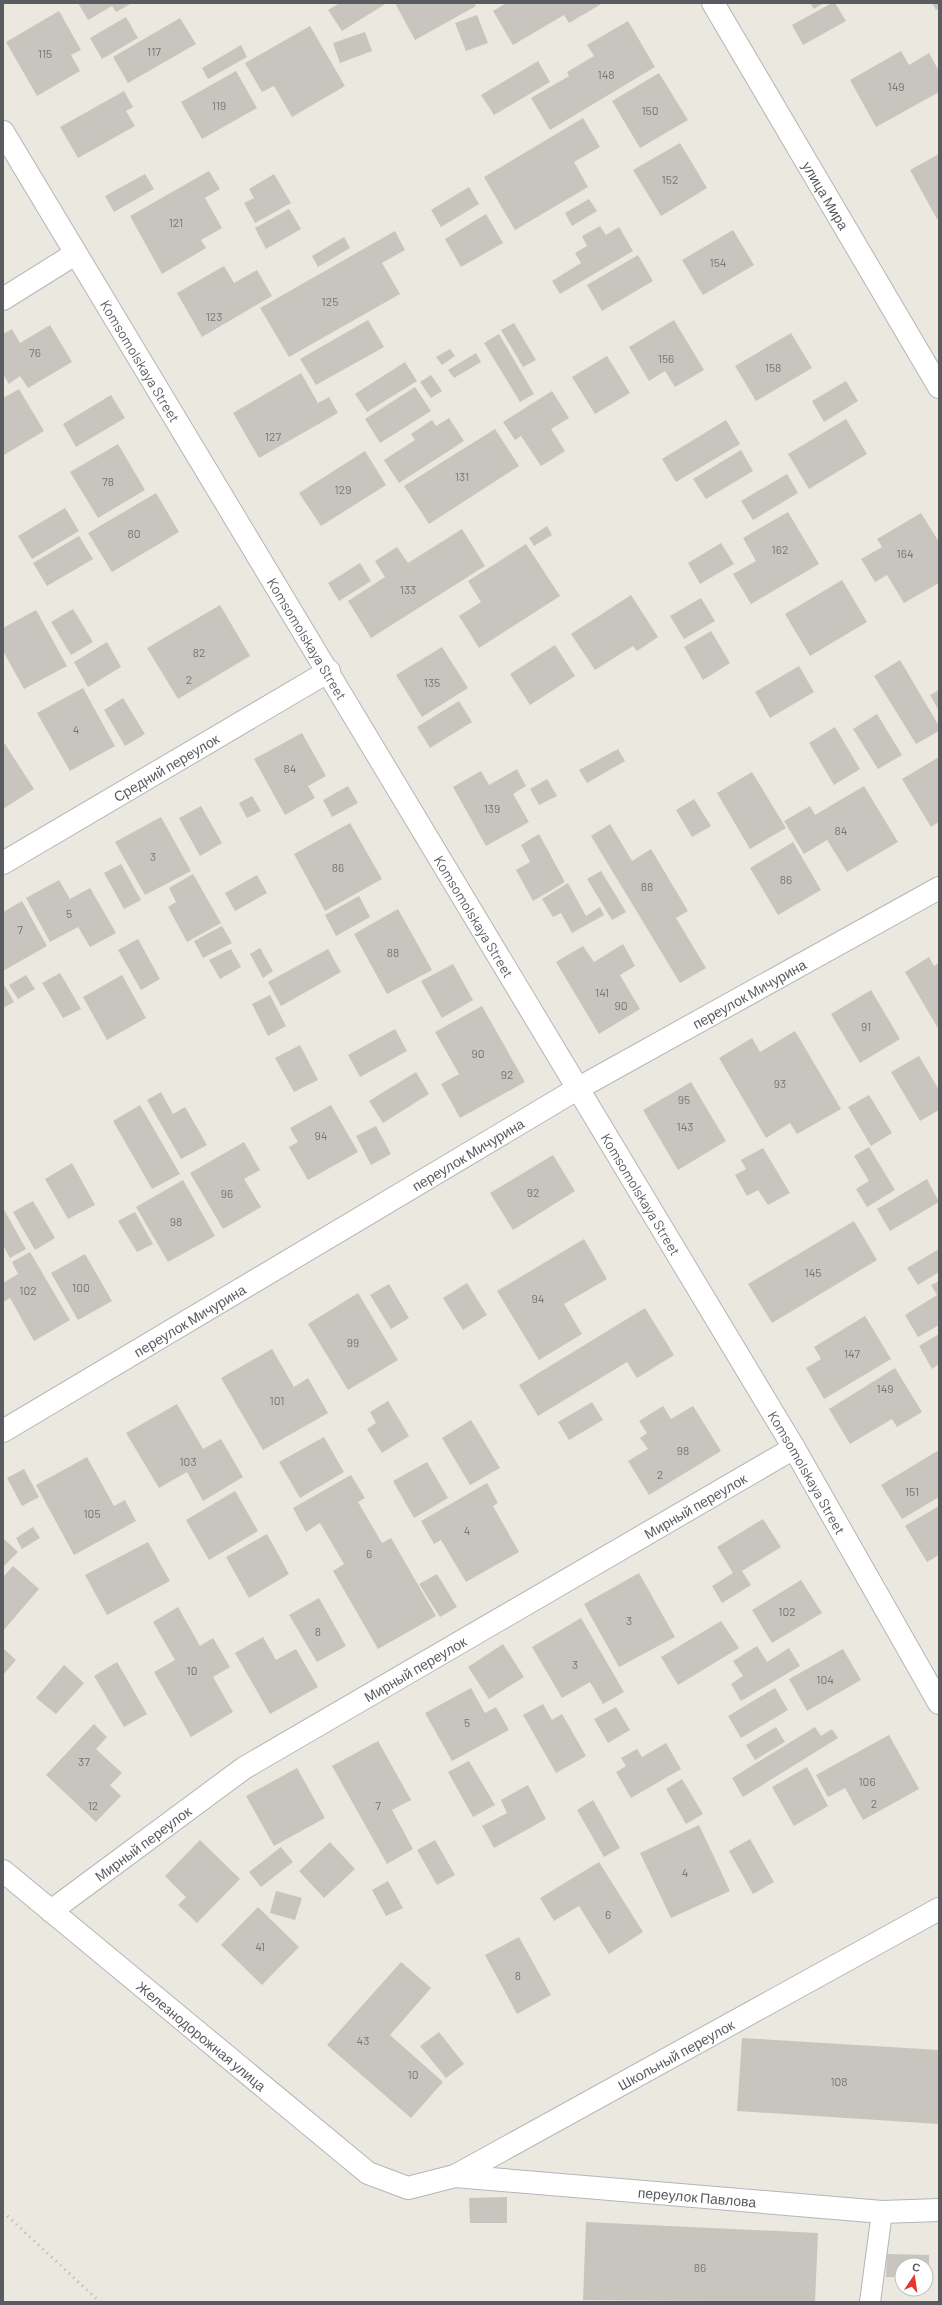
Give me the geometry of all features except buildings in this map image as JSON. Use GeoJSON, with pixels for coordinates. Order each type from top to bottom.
{"type":"FeatureCollection","features":[{"type":"Feature","properties":{"kind":"street","name":"улица Мира"},"geometry":{"type":"LineString","coordinates":[[713,3],[939,387]]}},
{"type":"Feature","properties":{"kind":"street","name":"Komsomolskaya Street"},"geometry":{"type":"LineString","coordinates":[[3,132],[75,254],[329,671],[577,1088],[794,1448],[939,1703]]}},
{"type":"Feature","properties":{"kind":"street"},"geometry":{"type":"LineString","coordinates":[[3,299],[75,254]]}},
{"type":"Feature","properties":{"kind":"street","name":"Средний переулок"},"geometry":{"type":"LineString","coordinates":[[3,862],[329,671]]}},
{"type":"Feature","properties":{"kind":"street","name":"переулок Мичурина"},"geometry":{"type":"LineString","coordinates":[[3,1431],[577,1088],[939,888]]}},
{"type":"Feature","properties":{"kind":"street","name":"Мирный переулок"},"geometry":{"type":"LineString","coordinates":[[51,1912],[244,1768],[794,1448]]}},
{"type":"Feature","properties":{"kind":"street","name":"Железнодорожная улица"},"geometry":{"type":"LineString","coordinates":[[3,1871],[368,2173],[408,2188]]}},
{"type":"Feature","properties":{"kind":"street","name":"Школьный переулок"},"geometry":{"type":"LineString","coordinates":[[408,2188],[456,2176],[939,1909]]}},
{"type":"Feature","properties":{"kind":"street","name":"переулок Павлова"},"geometry":{"type":"LineString","coordinates":[[456,2176],[882,2212],[939,2210]]}},
{"type":"Feature","properties":{"kind":"lane"},"geometry":{"type":"LineString","coordinates":[[870,2302],[882,2212]]}},
{"type":"Feature","properties":{"kind":"railway"},"geometry":{"type":"LineString","coordinates":[[3,2212],[100,2302]]}}]}
